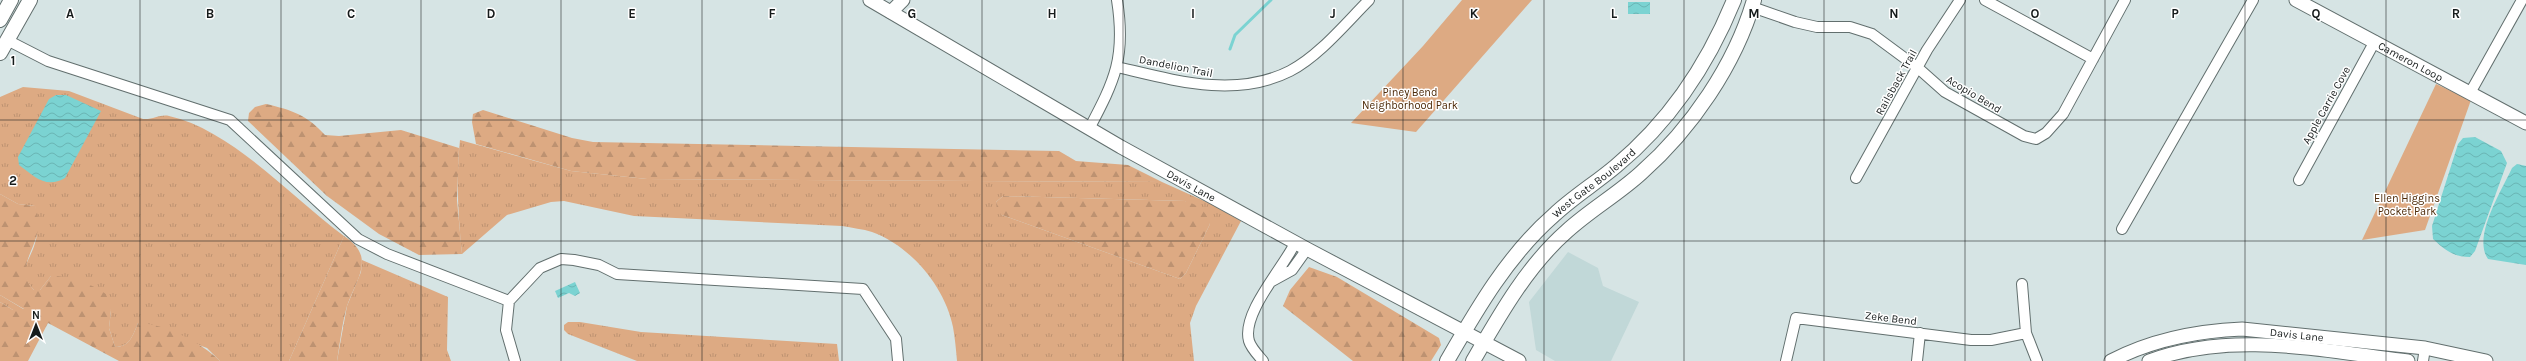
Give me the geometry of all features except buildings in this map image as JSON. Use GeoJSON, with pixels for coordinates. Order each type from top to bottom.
{"type":"FeatureCollection","features":[{"type":"Feature","properties":{"kind":"main road"},"geometry":{"type":"LineString","coordinates":[[0,20],[11,0]]}},
{"type":"Feature","properties":{"kind":"main road"},"geometry":{"type":"LineString","coordinates":[[0,53],[30,0]]}},
{"type":"Feature","properties":{"kind":"main road"},"geometry":{"type":"LineString","coordinates":[[1719,76],[1723,56],[1737,17],[1736,7],[1744,2]]}},
{"type":"Feature","properties":{"kind":"main road","name":"West Gate Boulevard"},"geometry":{"type":"LineString","coordinates":[[1473,361],[1512,296],[1544,255],[1566,232],[1641,173],[1675,138],[1719,76],[1736,44],[1744,2]]}},
{"type":"Feature","properties":{"kind":"main road","name":"West Gate Boulevard"},"geometry":{"type":"LineString","coordinates":[[1447,361],[1492,285],[1520,250],[1554,215],[1616,166],[1646,139],[1696,77],[1744,2]]}},
{"type":"Feature","properties":{"kind":"street","name":"Davis Lane"},"geometry":{"type":"LineString","coordinates":[[870,0],[1089,129],[1295,243],[1519,361]]}},
{"type":"Feature","properties":{"kind":"street"},"geometry":{"type":"LineString","coordinates":[[891,12],[902,0]]}},
{"type":"Feature","properties":{"kind":"street"},"geometry":{"type":"LineString","coordinates":[[1089,129],[1110,90],[1117,66],[1120,38],[1117,0]]}},
{"type":"Feature","properties":{"kind":"street","name":"Dandelion Trail"},"geometry":{"type":"LineString","coordinates":[[1117,66],[1208,86],[1236,86],[1272,78],[1291,70],[1328,41],[1369,0]]}},
{"type":"Feature","properties":{"kind":"street","name":"Railsback Trail"},"geometry":{"type":"LineString","coordinates":[[1856,178],[1918,68],[1960,0]]}},
{"type":"Feature","properties":{"kind":"street"},"geometry":{"type":"LineString","coordinates":[[1985,0],[2093,59]]}},
{"type":"Feature","properties":{"kind":"street","name":"Acopio Bend"},"geometry":{"type":"LineString","coordinates":[[1744,2],[1813,26],[1861,29],[1883,41],[1918,68],[1945,92],[2024,136],[2036,139],[2046,133],[2063,114],[2125,0]]}},
{"type":"Feature","properties":{"kind":"street"},"geometry":{"type":"LineString","coordinates":[[2122,228],[2253,0]]}},
{"type":"Feature","properties":{"kind":"street","name":"Cameron Loop"},"geometry":{"type":"LineString","coordinates":[[2296,0],[2526,123]]}},
{"type":"Feature","properties":{"kind":"street"},"geometry":{"type":"LineString","coordinates":[[2470,93],[2522,0]]}},
{"type":"Feature","properties":{"kind":"street"},"geometry":{"type":"LineString","coordinates":[[7,40],[48,61],[230,120],[358,239],[387,254],[509,301]]}},
{"type":"Feature","properties":{"kind":"street","name":"Apple Carrie Cove"},"geometry":{"type":"LineString","coordinates":[[2299,180],[2374,41]]}},
{"type":"Feature","properties":{"kind":"street"},"geometry":{"type":"LineString","coordinates":[[1263,361],[1250,346],[1248,332],[1253,314],[1272,281],[1274,274],[1285,262],[1295,243]]}},
{"type":"Feature","properties":{"kind":"street"},"geometry":{"type":"LineString","coordinates":[[1272,281],[1292,270],[1307,249]]}},
{"type":"Feature","properties":{"kind":"street"},"geometry":{"type":"LineString","coordinates":[[515,361],[506,330],[509,301],[540,268],[561,260],[599,265],[617,274],[863,289],[896,339],[898,361]]}},
{"type":"Feature","properties":{"kind":"street"},"geometry":{"type":"LineString","coordinates":[[2022,284],[2026,333],[2038,361]]}},
{"type":"Feature","properties":{"kind":"street","name":"Zeke Bend"},"geometry":{"type":"LineString","coordinates":[[1786,361],[1796,318],[1990,340],[2026,333]]}},
{"type":"Feature","properties":{"kind":"street","name":"Davis Lane"},"geometry":{"type":"LineString","coordinates":[[2110,361],[2148,345],[2179,336],[2212,330],[2234,329],[2272,331],[2424,348],[2486,361]]}},
{"type":"Feature","properties":{"kind":"street"},"geometry":{"type":"LineString","coordinates":[[1917,361],[1920,333]]}},
{"type":"Feature","properties":{"kind":"street","name":"Davis Lane"},"geometry":{"type":"LineString","coordinates":[[2149,361],[2186,350],[2244,344],[2408,361]]}},
{"type":"Feature","properties":{"kind":"street"},"geometry":{"type":"LineString","coordinates":[[2423,361],[2424,348]]}},
{"type":"Feature","properties":{"kind":"shaded area"},"geometry":{"type":"Polygon","coordinates":[[[1568,252],[1598,268],[1603,286],[1639,302],[1611,361],[1555,361],[1536,350],[1529,302],[1568,252]]]}},
{"type":"Feature","properties":{"kind":"green space","name":"Piney Bend Neighborhood Park"},"geometry":{"type":"Polygon","coordinates":[[[1462,0],[1532,0],[1416,132],[1351,123],[1423,46],[1462,0]]]}},
{"type":"Feature","properties":{"kind":"green space","name":"Ellen Higgins Pocket Park"},"geometry":{"type":"Polygon","coordinates":[[[2436,84],[2471,100],[2425,230],[2362,240],[2436,84]]]}},
{"type":"Feature","properties":{"kind":"green space"},"geometry":{"type":"Polygon","coordinates":[[[23,87],[69,91],[143,119],[169,116],[192,124],[216,135],[261,167],[324,221],[344,236],[289,361],[220,361],[207,348],[138,323],[128,343],[115,347],[109,328],[111,310],[51,276],[40,290],[34,290],[26,277],[25,272],[36,239],[37,230],[35,206],[18,204],[0,194],[0,97],[23,87]]]}},
{"type":"Feature","properties":{"kind":"green space"},"geometry":{"type":"Polygon","coordinates":[[[266,104],[298,114],[312,123],[325,135],[339,136],[401,130],[459,148],[457,200],[462,254],[419,255],[379,234],[327,196],[248,121],[249,113],[255,107],[266,104]]]}},
{"type":"Feature","properties":{"kind":"green space"},"geometry":{"type":"Polygon","coordinates":[[[483,110],[572,138],[593,142],[1059,151],[1076,161],[1128,165],[1162,182],[647,179],[571,171],[476,144],[472,122],[473,114],[483,110]]]}},
{"type":"Feature","properties":{"kind":"green space"},"geometry":{"type":"Polygon","coordinates":[[[460,140],[571,171],[647,179],[1162,182],[1211,204],[1241,221],[1196,306],[1190,323],[1194,361],[957,361],[954,331],[949,312],[934,283],[913,258],[900,247],[886,238],[865,230],[842,226],[634,216],[564,201],[551,202],[507,215],[462,254],[458,197],[460,140]],[[1003,196],[996,202],[1002,215],[1180,279],[1186,273],[1210,224],[1185,201],[1003,196]]]}},
{"type":"Feature","properties":{"kind":"green space"},"geometry":{"type":"Polygon","coordinates":[[[0,194],[18,204],[35,206],[38,219],[38,231],[27,261],[26,270],[27,280],[34,290],[40,290],[51,276],[65,277],[87,283],[106,294],[111,310],[109,328],[115,347],[128,343],[138,323],[148,324],[159,326],[182,335],[203,347],[220,361],[119,361],[48,323],[28,361],[0,361],[0,302],[13,310],[24,309],[0,295],[0,194]]]}},
{"type":"Feature","properties":{"kind":"green space"},"geometry":{"type":"Polygon","coordinates":[[[1003,196],[1185,201],[1194,204],[1201,209],[1206,215],[1210,224],[1186,273],[1180,279],[1002,215],[997,210],[996,202],[1003,196]]]}},
{"type":"Feature","properties":{"kind":"green space"},"geometry":{"type":"Polygon","coordinates":[[[344,236],[354,244],[360,252],[362,260],[359,278],[345,313],[337,361],[289,361],[344,236]]]}},
{"type":"Feature","properties":{"kind":"green space"},"geometry":{"type":"Polygon","coordinates":[[[362,260],[448,297],[447,350],[451,361],[337,361],[347,306],[361,272],[362,260]]]}},
{"type":"Feature","properties":{"kind":"green space"},"geometry":{"type":"Polygon","coordinates":[[[1309,267],[1337,277],[1439,338],[1441,345],[1431,361],[1353,361],[1283,306],[1290,290],[1309,267]]]}},
{"type":"Feature","properties":{"kind":"green space"},"geometry":{"type":"Polygon","coordinates":[[[0,295],[25,310],[13,310],[0,302],[0,295]]]}},
{"type":"Feature","properties":{"kind":"green space"},"geometry":{"type":"Polygon","coordinates":[[[568,322],[580,322],[641,332],[837,344],[839,361],[637,361],[568,334],[564,330],[564,325],[568,322]]]}},
{"type":"Feature","properties":{"kind":"water"},"geometry":{"type":"Polygon","coordinates":[[[1628,2],[1650,2],[1650,14],[1628,14],[1628,2]]]}},
{"type":"Feature","properties":{"kind":"water"},"geometry":{"type":"Polygon","coordinates":[[[56,95],[66,95],[101,111],[65,178],[58,181],[46,182],[19,165],[18,157],[49,99],[56,95]]]}},
{"type":"Feature","properties":{"kind":"water"},"geometry":{"type":"Polygon","coordinates":[[[2475,137],[2501,151],[2507,163],[2475,251],[2470,257],[2464,257],[2450,252],[2433,239],[2432,226],[2458,144],[2463,138],[2475,137]]]}},
{"type":"Feature","properties":{"kind":"water"},"geometry":{"type":"Polygon","coordinates":[[[2517,164],[2526,166],[2526,265],[2488,259],[2484,250],[2486,226],[2490,214],[2512,168],[2517,164]]]}},
{"type":"Feature","properties":{"kind":"water"},"geometry":{"type":"Polygon","coordinates":[[[575,282],[580,293],[575,296],[569,293],[558,298],[555,291],[575,282]]]}},
{"type":"Feature","properties":{"kind":"waterway"},"geometry":{"type":"LineString","coordinates":[[1230,49],[1235,35],[1271,0]]}}]}
